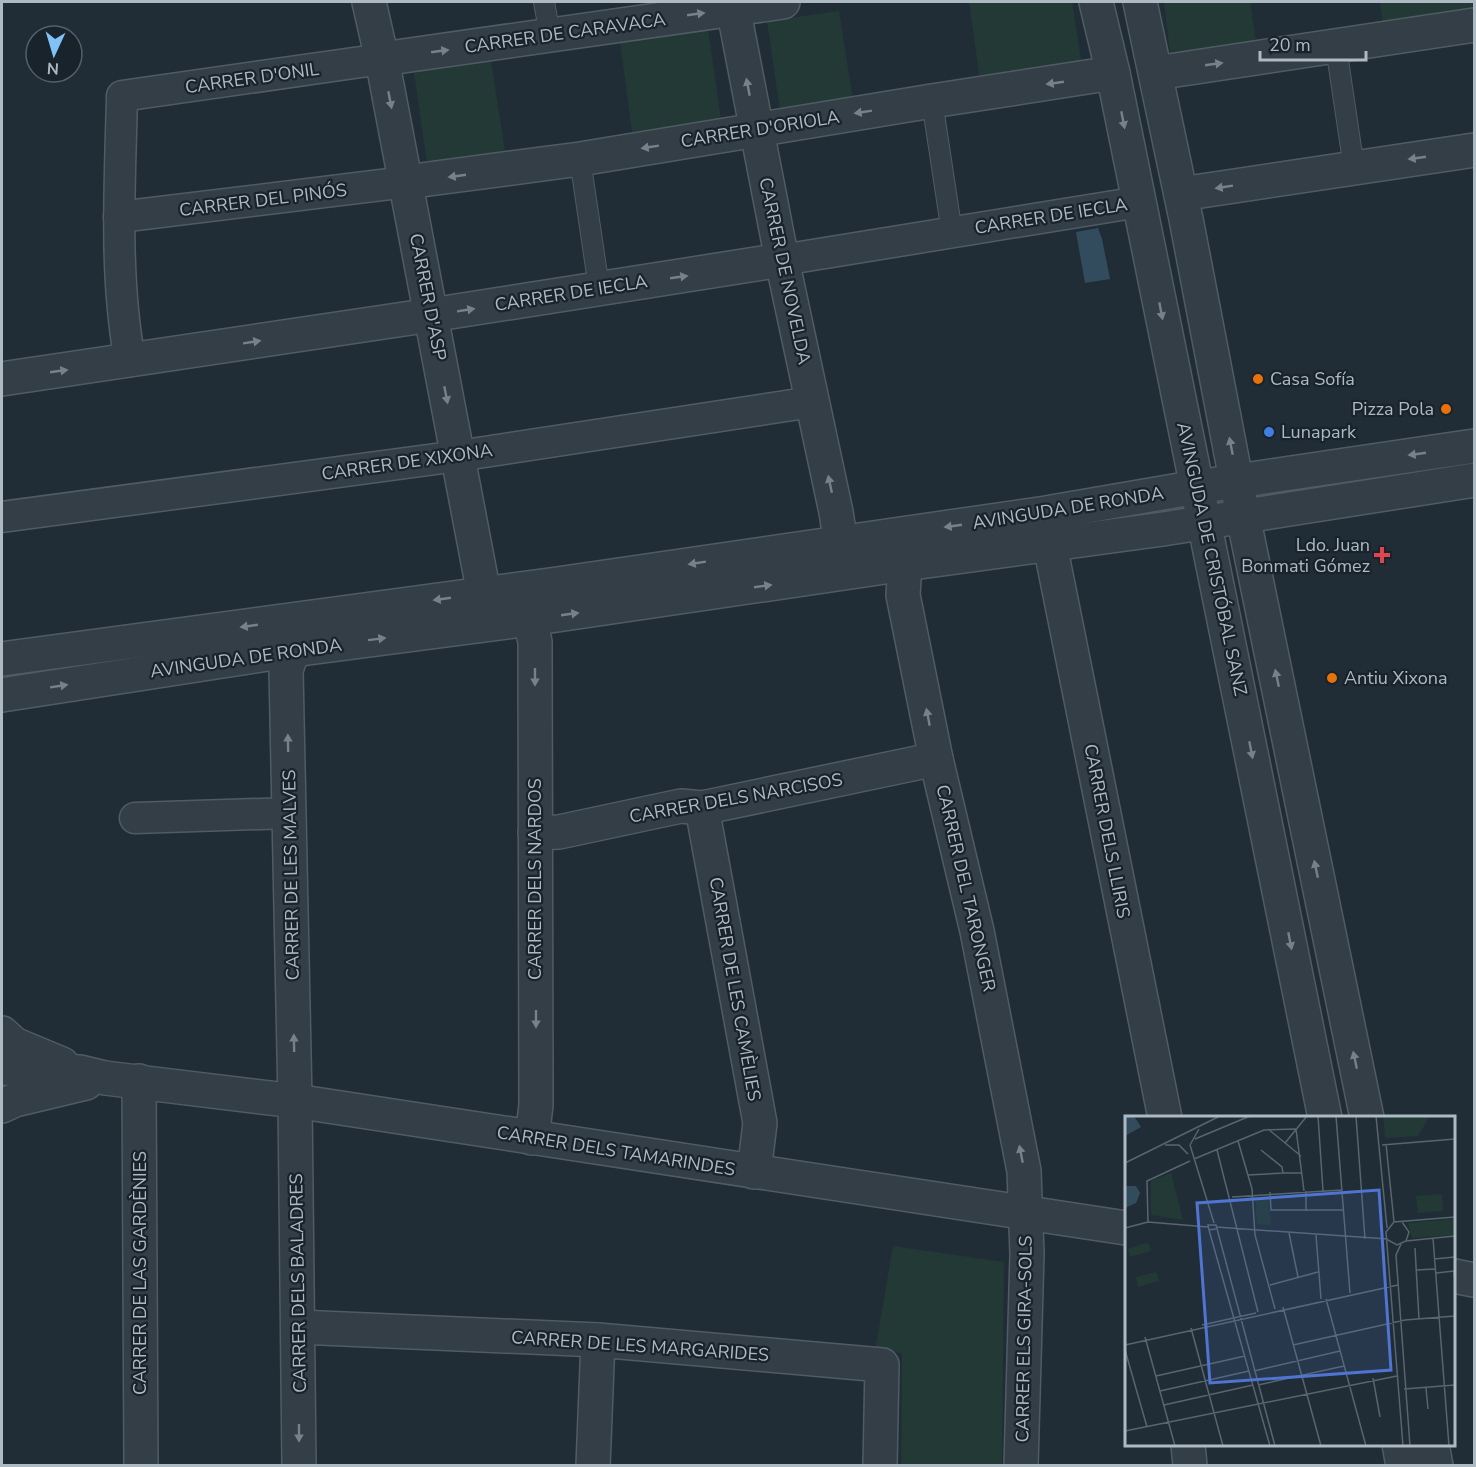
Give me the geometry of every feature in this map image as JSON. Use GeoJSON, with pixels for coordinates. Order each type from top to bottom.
{"type":"FeatureCollection","features":[{"type":"Feature","properties":{"kind":"street","name":"CARRER D'ASP"},"geometry":{"type":"LineString","coordinates":[[369,2],[382,59],[487,609]]}},
{"type":"Feature","properties":{"kind":"street","name":"CARRER DE CARAVACA"},"geometry":{"type":"LineString","coordinates":[[382,59],[550,35],[732,5],[783,2]]}},
{"type":"Feature","properties":{"kind":"street","name":"AVINGUDA DE CRISTÓBAL SANZ"},"geometry":{"type":"LineString","coordinates":[[1096,2],[1113,73],[1325,1116]]}},
{"type":"Feature","properties":{"kind":"street"},"geometry":{"type":"LineString","coordinates":[[1140,2],[1181,194],[1243,516],[1367,1116]]}},
{"type":"Feature","properties":{"kind":"street","name":"CARRER DE NOVELDA"},"geometry":{"type":"LineString","coordinates":[[732,5],[782,260],[836,512],[839,541]]}},
{"type":"Feature","properties":{"kind":"street"},"geometry":{"type":"LineString","coordinates":[[1156,73],[1474,25]]}},
{"type":"Feature","properties":{"kind":"street","name":"CARRER D'ONIL"},"geometry":{"type":"LineString","coordinates":[[119,217],[122,96],[382,59]]}},
{"type":"Feature","properties":{"kind":"street","name":"CARRER D'ORIOLA"},"geometry":{"type":"LineString","coordinates":[[406,183],[580,159],[1113,73]]}},
{"type":"Feature","properties":{"kind":"street"},"geometry":{"type":"LineString","coordinates":[[1181,194],[1474,150]]}},
{"type":"Feature","properties":{"kind":"street","name":"CARRER DEL PINÓS"},"geometry":{"type":"LineString","coordinates":[[119,217],[406,183]]}},
{"type":"Feature","properties":{"kind":"street","name":"CARRER DE IECLA"},"geometry":{"type":"LineString","coordinates":[[2,379],[431,315],[1139,201]]}},
{"type":"Feature","properties":{"kind":"street"},"geometry":{"type":"LineString","coordinates":[[119,217],[124,328],[130,360]]}},
{"type":"Feature","properties":{"kind":"street","name":"CARRER DE XIXONA"},"geometry":{"type":"LineString","coordinates":[[2,517],[458,456],[812,402]]}},
{"type":"Feature","properties":{"kind":"street","name":"AVINGUDA DE RONDA"},"geometry":{"type":"LineString","coordinates":[[2,695],[292,650],[487,609],[839,541],[1046,513],[1197,487],[1474,446]]}},
{"type":"Feature","properties":{"kind":"street","name":"AVINGUDA DE RONDA"},"geometry":{"type":"LineString","coordinates":[[2,659],[487,609],[530,619],[1163,529],[1474,480]]}},
{"type":"Feature","properties":{"kind":"street"},"geometry":{"type":"LineString","coordinates":[[839,541],[846,574]]}},
{"type":"Feature","properties":{"kind":"street","name":"CARRER DELS LLIRIS"},"geometry":{"type":"LineString","coordinates":[[1050,545],[1165,1116]]}},
{"type":"Feature","properties":{"kind":"street","name":"CARRER DEL TARONGER"},"geometry":{"type":"LineString","coordinates":[[905,564],[903,595],[936,759],[977,931],[1024,1171],[1026,1212]]}},
{"type":"Feature","properties":{"kind":"street","name":"CARRER DELS NARDOS"},"geometry":{"type":"LineString","coordinates":[[530,619],[535,642],[537,1105],[532,1138]]}},
{"type":"Feature","properties":{"kind":"street","name":"CARRER DE LES MALVES"},"geometry":{"type":"LineString","coordinates":[[292,650],[286,670],[295,1101]]}},
{"type":"Feature","properties":{"kind":"street","name":"CARRER DELS NARCISOS"},"geometry":{"type":"LineString","coordinates":[[535,833],[559,832],[681,806],[702,808],[936,759]]}},
{"type":"Feature","properties":{"kind":"street","name":"CARRER DE LES CAMÈLIES"},"geometry":{"type":"LineString","coordinates":[[702,808],[760,1123],[754,1172]]}},
{"type":"Feature","properties":{"kind":"street"},"geometry":{"type":"LineString","coordinates":[[135,818],[290,813]]}},
{"type":"Feature","properties":{"kind":"street","name":"CARRER DELS TAMARINDES"},"geometry":{"type":"LineString","coordinates":[[2,1033],[14,1044],[92,1075]]}},
{"type":"Feature","properties":{"kind":"street","name":"CARRER DELS TAMARINDES"},"geometry":{"type":"LineString","coordinates":[[2,1068],[92,1075],[295,1101],[1125,1228]]}},
{"type":"Feature","properties":{"kind":"street","name":"CARRER DELS TAMARINDES"},"geometry":{"type":"LineString","coordinates":[[2,1106],[92,1075]]}},
{"type":"Feature","properties":{"kind":"street","name":"CARRER DE LAS GARDÈNIES"},"geometry":{"type":"LineString","coordinates":[[139,1082],[141,1466]]}},
{"type":"Feature","properties":{"kind":"street","name":"CARRER DELS BALADRES"},"geometry":{"type":"LineString","coordinates":[[295,1101],[299,1466]]}},
{"type":"Feature","properties":{"kind":"street","name":"CARRER ELS GIRA-SOLS"},"geometry":{"type":"LineString","coordinates":[[1021,1466],[1026,1212]]}},
{"type":"Feature","properties":{"kind":"street"},"geometry":{"type":"LineString","coordinates":[[1455,1276],[1474,1280]]}},
{"type":"Feature","properties":{"kind":"street","name":"CARRER DE LES MARGARIDES"},"geometry":{"type":"LineString","coordinates":[[298,1327],[598,1340],[882,1365],[880,1466]]}},
{"type":"Feature","properties":{"kind":"street"},"geometry":{"type":"LineString","coordinates":[[593,1466],[598,1340]]}},
{"type":"Feature","properties":{"kind":"street"},"geometry":{"type":"LineString","coordinates":[[1188,1446],[1190,1466]]}},
{"type":"Feature","properties":{"kind":"street"},"geometry":{"type":"LineString","coordinates":[[1399,1446],[1403,1466]]}},
{"type":"Feature","properties":{"kind":"street"},"geometry":{"type":"LineString","coordinates":[[1432,1446],[1436,1466]]}},
{"type":"Feature","properties":{"kind":"lane"},"geometry":{"type":"LineString","coordinates":[[544,2],[550,35]]}},
{"type":"Feature","properties":{"kind":"lane"},"geometry":{"type":"LineString","coordinates":[[1336,46],[1354,168]]}},
{"type":"Feature","properties":{"kind":"lane"},"geometry":{"type":"LineString","coordinates":[[932,101],[952,232]]}},
{"type":"Feature","properties":{"kind":"lane"},"geometry":{"type":"LineString","coordinates":[[580,159],[599,288]]}},
{"type":"Feature","properties":{"kind":"green space"},"geometry":{"type":"Polygon","coordinates":[[[969,2],[1072,2],[1082,66],[980,81],[969,2]]]}},
{"type":"Feature","properties":{"kind":"green space"},"geometry":{"type":"Polygon","coordinates":[[[1164,2],[1250,2],[1256,42],[1170,53],[1164,2]]]}},
{"type":"Feature","properties":{"kind":"green space"},"geometry":{"type":"Polygon","coordinates":[[[1380,2],[1474,2],[1474,8],[1383,22],[1380,2]]]}},
{"type":"Feature","properties":{"kind":"green space"},"geometry":{"type":"Polygon","coordinates":[[[839,11],[853,100],[780,111],[767,21],[839,11]]]}},
{"type":"Feature","properties":{"kind":"green space"},"geometry":{"type":"Polygon","coordinates":[[[708,29],[721,119],[632,132],[620,42],[708,29]]]}},
{"type":"Feature","properties":{"kind":"green space"},"geometry":{"type":"Polygon","coordinates":[[[491,61],[505,151],[427,163],[414,72],[491,61]]]}},
{"type":"Feature","properties":{"kind":"green space"},"geometry":{"type":"Polygon","coordinates":[[[893,1246],[1004,1262],[1002,1465],[901,1465],[902,1353],[875,1351],[893,1246]]]}},
{"type":"Feature","properties":{"kind":"water"},"geometry":{"type":"Polygon","coordinates":[[[1098,228],[1110,279],[1085,283],[1076,232],[1098,228]]]}},
{"type":"Feature","properties":{"kind":"place","name":"Casa Sofía"},"geometry":{"type":"Point","coordinates":[1258,379]}},
{"type":"Feature","properties":{"kind":"place","name":"Pizza Pola"},"geometry":{"type":"Point","coordinates":[1446,409]}},
{"type":"Feature","properties":{"kind":"place","name":"Lunapark"},"geometry":{"type":"Point","coordinates":[1269,432]}},
{"type":"Feature","properties":{"kind":"place","name":"Ldo. Juan Bonmati Gómez"},"geometry":{"type":"Point","coordinates":[1382,555]}},
{"type":"Feature","properties":{"kind":"place","name":"Antiu Xixona"},"geometry":{"type":"Point","coordinates":[1332,678]}}]}
